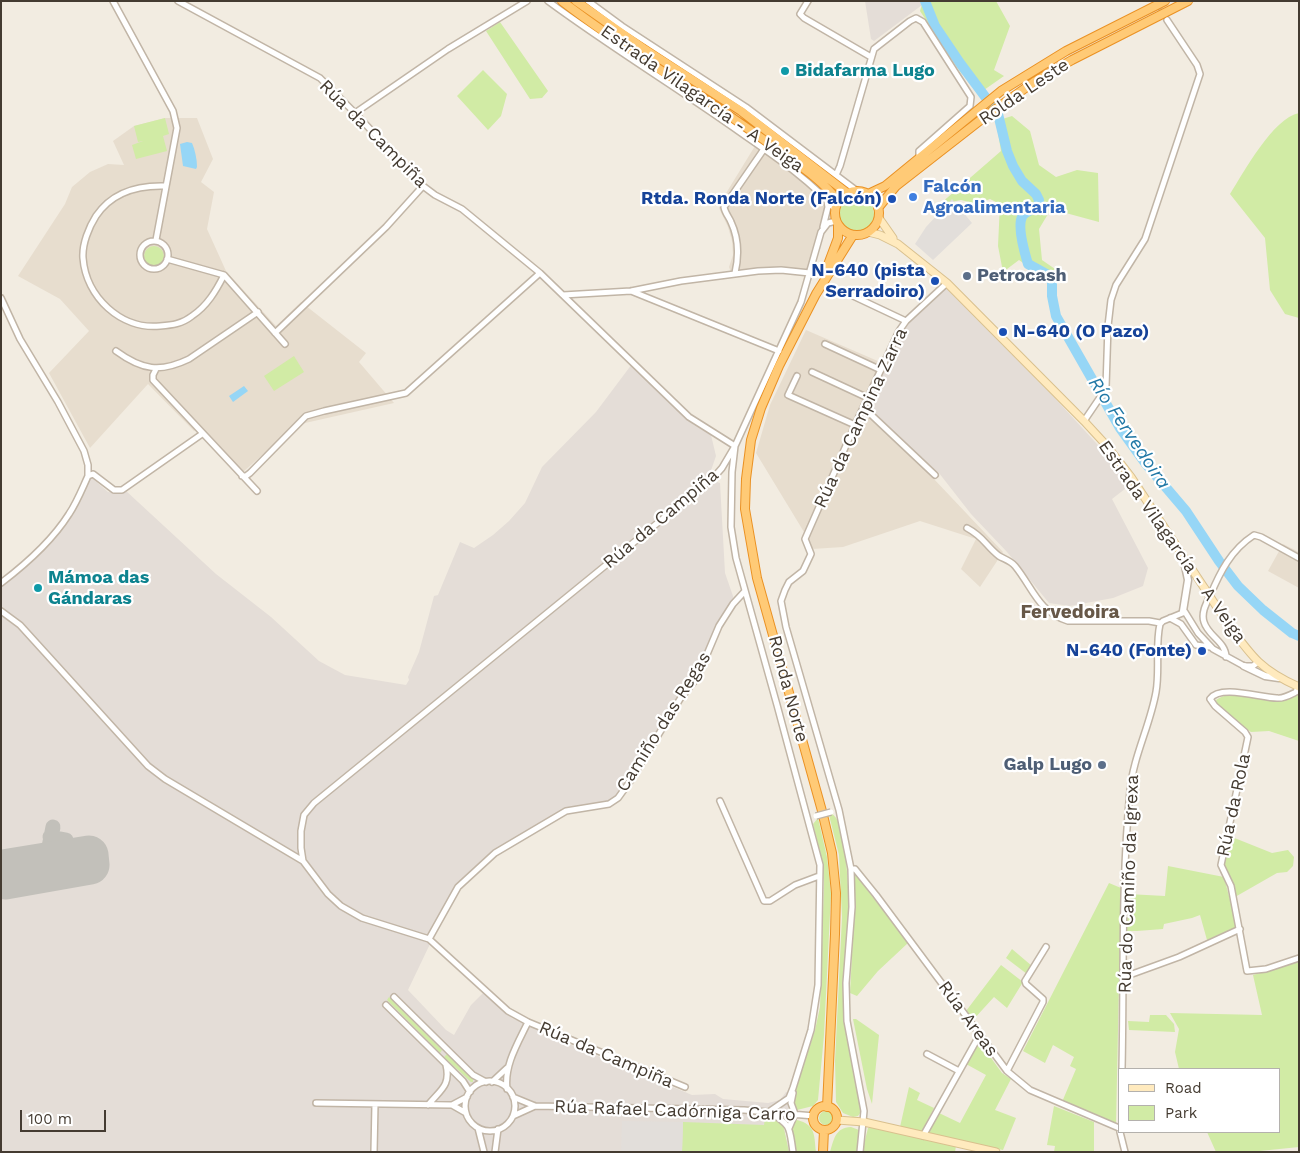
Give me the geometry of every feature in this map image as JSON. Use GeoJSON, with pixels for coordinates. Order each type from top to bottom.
{"type":"FeatureCollection","features":[{"type":"Feature","properties":{"kind":"highway","name":"Estrada Vilagarcía - A Veiga"},"geometry":{"type":"LineString","coordinates":[[562,1],[639,56],[727,113],[803,168],[830,191],[836,205]]}},
{"type":"Feature","properties":{"kind":"highway","name":"Estrada Vilagarcía - A Veiga"},"geometry":{"type":"LineString","coordinates":[[576,1],[643,48],[741,111],[847,193]]}},
{"type":"Feature","properties":{"kind":"highway","name":"Rolda Leste"},"geometry":{"type":"LineString","coordinates":[[868,194],[885,186],[1001,91],[1066,52],[1165,1]]}},
{"type":"Feature","properties":{"kind":"highway","name":"Rolda Leste"},"geometry":{"type":"LineString","coordinates":[[878,208],[896,186],[987,115],[1034,82],[1072,60],[1188,1]]}},
{"type":"Feature","properties":{"kind":"highway"},"geometry":{"type":"LineString","coordinates":[[858,191],[868,194],[876,202],[878,218],[875,226],[868,232],[861,235],[853,235],[842,230],[837,223],[836,205],[847,193],[858,191]]}},
{"type":"Feature","properties":{"kind":"highway","name":"Ronda Norte"},"geometry":{"type":"LineString","coordinates":[[820,286],[838,238],[837,223]]}},
{"type":"Feature","properties":{"kind":"highway","name":"Ronda Norte"},"geometry":{"type":"LineString","coordinates":[[826,1106],[836,934],[836,893],[832,853],[757,578],[745,509],[746,479],[751,440],[761,408],[779,366],[820,286],[853,235]]}},
{"type":"Feature","properties":{"kind":"highway"},"geometry":{"type":"LineString","coordinates":[[826,1106],[833,1110],[837,1120],[834,1126],[824,1130],[817,1127],[814,1116],[820,1108],[826,1106]]}},
{"type":"Feature","properties":{"kind":"highway"},"geometry":{"type":"LineString","coordinates":[[823,1152],[824,1130]]}},
{"type":"Feature","properties":{"kind":"main road","name":"Estrada Vilagarcía - A Veiga"},"geometry":{"type":"LineString","coordinates":[[878,218],[898,244],[947,283],[1084,421],[1123,466],[1228,624],[1258,662],[1278,678],[1298,687]]}},
{"type":"Feature","properties":{"kind":"main road","name":"Estrada Vilagarcía - A Veiga"},"geometry":{"type":"LineString","coordinates":[[868,232],[880,235],[898,244]]}},
{"type":"Feature","properties":{"kind":"main road"},"geometry":{"type":"LineString","coordinates":[[837,1120],[864,1122],[996,1152]]}},
{"type":"Feature","properties":{"kind":"street"},"geometry":{"type":"LineString","coordinates":[[113,1],[169,103],[176,120],[177,128],[156,240]]}},
{"type":"Feature","properties":{"kind":"street","name":"Rúa da Campiña"},"geometry":{"type":"LineString","coordinates":[[178,1],[184,6],[320,78],[423,186],[435,195],[462,209],[540,274],[689,417],[735,446],[722,468],[714,477],[314,802],[304,815],[301,831],[303,860],[328,894],[341,906],[362,918],[429,939],[508,1011],[528,1022],[685,1087]]}},
{"type":"Feature","properties":{"kind":"street"},"geometry":{"type":"LineString","coordinates":[[355,113],[448,49],[527,1]]}},
{"type":"Feature","properties":{"kind":"street"},"geometry":{"type":"LineString","coordinates":[[548,1],[764,148],[806,180],[827,200],[836,205]]}},
{"type":"Feature","properties":{"kind":"street"},"geometry":{"type":"LineString","coordinates":[[588,1],[622,26],[746,107],[858,191]]}},
{"type":"Feature","properties":{"kind":"street"},"geometry":{"type":"LineString","coordinates":[[808,1],[800,14],[804,18],[871,57]]}},
{"type":"Feature","properties":{"kind":"street"},"geometry":{"type":"LineString","coordinates":[[836,175],[874,49],[916,18],[922,22],[971,97],[970,106],[919,151],[919,158]]}},
{"type":"Feature","properties":{"kind":"street"},"geometry":{"type":"LineString","coordinates":[[1084,421],[1104,393],[1111,300],[1116,286],[1145,239],[1200,74],[1197,65],[1167,20]]}},
{"type":"Feature","properties":{"kind":"street"},"geometry":{"type":"LineString","coordinates":[[735,274],[738,245],[724,207],[764,148]]}},
{"type":"Feature","properties":{"kind":"street"},"geometry":{"type":"LineString","coordinates":[[166,186],[154,185],[128,190],[113,198],[101,208],[89,228],[83,257],[88,282],[102,305],[125,320],[151,327],[175,325],[201,310],[212,298],[224,275]]}},
{"type":"Feature","properties":{"kind":"street"},"geometry":{"type":"LineString","coordinates":[[275,333],[386,228],[423,186]]}},
{"type":"Feature","properties":{"kind":"street"},"geometry":{"type":"LineString","coordinates":[[793,1152],[789,1128],[786,1122],[770,1112],[789,1098],[811,1030],[816,1007],[819,954],[820,865],[736,558],[731,527],[732,472],[735,446],[801,302],[828,207],[827,200]]}},
{"type":"Feature","properties":{"kind":"street"},"geometry":{"type":"LineString","coordinates":[[822,230],[828,223],[837,223]]}},
{"type":"Feature","properties":{"kind":"street"},"geometry":{"type":"LineString","coordinates":[[156,240],[161,242],[167,250],[168,259],[161,268],[145,267],[141,262],[139,252],[145,243],[156,240]]}},
{"type":"Feature","properties":{"kind":"street"},"geometry":{"type":"LineString","coordinates":[[168,259],[224,275],[285,344]]}},
{"type":"Feature","properties":{"kind":"street"},"geometry":{"type":"LineString","coordinates":[[563,296],[631,291],[681,281],[735,274],[781,270],[810,273]]}},
{"type":"Feature","properties":{"kind":"street"},"geometry":{"type":"LineString","coordinates":[[242,476],[250,473],[306,416],[406,393],[540,274]]}},
{"type":"Feature","properties":{"kind":"street","name":"Rúa da Campina Zarra"},"geometry":{"type":"LineString","coordinates":[[839,810],[788,637],[781,601],[789,582],[802,571],[811,554],[805,539],[899,331],[906,321],[947,283]]}},
{"type":"Feature","properties":{"kind":"street"},"geometry":{"type":"LineString","coordinates":[[631,291],[779,351]]}},
{"type":"Feature","properties":{"kind":"street"},"geometry":{"type":"LineString","coordinates":[[853,296],[906,321]]}},
{"type":"Feature","properties":{"kind":"street"},"geometry":{"type":"LineString","coordinates":[[1,298],[20,339],[58,402],[84,451],[88,465],[88,476],[69,515],[22,567],[1,583]]}},
{"type":"Feature","properties":{"kind":"street"},"geometry":{"type":"LineString","coordinates":[[116,351],[146,368],[156,369],[179,364],[258,312]]}},
{"type":"Feature","properties":{"kind":"street"},"geometry":{"type":"LineString","coordinates":[[825,344],[881,370]]}},
{"type":"Feature","properties":{"kind":"street"},"geometry":{"type":"LineString","coordinates":[[156,369],[153,380],[257,491]]}},
{"type":"Feature","properties":{"kind":"street"},"geometry":{"type":"LineString","coordinates":[[812,372],[868,398]]}},
{"type":"Feature","properties":{"kind":"street"},"geometry":{"type":"LineString","coordinates":[[797,376],[788,395],[855,426]]}},
{"type":"Feature","properties":{"kind":"street"},"geometry":{"type":"LineString","coordinates":[[864,408],[935,475]]}},
{"type":"Feature","properties":{"kind":"street"},"geometry":{"type":"LineString","coordinates":[[88,476],[93,474],[114,490],[122,490],[202,434]]}},
{"type":"Feature","properties":{"kind":"street"},"geometry":{"type":"LineString","coordinates":[[966,528],[978,534],[998,555],[1014,565],[1043,606],[1055,617],[1068,621],[1149,621],[1160,623],[1182,612]]}},
{"type":"Feature","properties":{"kind":"street"},"geometry":{"type":"LineString","coordinates":[[1226,657],[1226,651],[1209,631],[1203,620],[1204,608],[1228,560],[1238,547],[1254,535],[1299,558]]}},
{"type":"Feature","properties":{"kind":"street"},"geometry":{"type":"LineString","coordinates":[[1180,550],[1188,574],[1188,586],[1182,612],[1182,626]]}},
{"type":"Feature","properties":{"kind":"street","name":"Camiño das Regas"},"geometry":{"type":"LineString","coordinates":[[429,939],[458,887],[495,853],[566,812],[609,804],[618,798],[680,699],[697,678],[719,626],[733,604],[745,591]]}},
{"type":"Feature","properties":{"kind":"street"},"geometry":{"type":"LineString","coordinates":[[1,611],[20,626],[148,766],[165,779],[303,860]]}},
{"type":"Feature","properties":{"kind":"street"},"geometry":{"type":"LineString","coordinates":[[1182,612],[1186,613],[1198,634],[1210,647],[1265,676],[1278,678]]}},
{"type":"Feature","properties":{"kind":"street"},"geometry":{"type":"LineString","coordinates":[[1170,618],[1176,620],[1182,626],[1196,645],[1210,647]]}},
{"type":"Feature","properties":{"kind":"street","name":"Rúa do Camiño da Igrexa"},"geometry":{"type":"LineString","coordinates":[[1122,1068],[1125,885],[1130,792],[1133,766],[1152,709],[1156,690],[1160,623]]}},
{"type":"Feature","properties":{"kind":"street"},"geometry":{"type":"LineString","coordinates":[[1244,666],[1253,666],[1258,662]]}},
{"type":"Feature","properties":{"kind":"street","name":"Rúa da Rola"},"geometry":{"type":"LineString","coordinates":[[1298,687],[1294,693],[1282,698],[1236,692],[1214,695],[1210,699],[1248,737],[1221,865],[1231,886],[1249,972],[1266,970],[1299,958]]}},
{"type":"Feature","properties":{"kind":"street"},"geometry":{"type":"LineString","coordinates":[[720,801],[764,901],[770,901],[795,885],[819,876]]}},
{"type":"Feature","properties":{"kind":"street"},"geometry":{"type":"LineString","coordinates":[[808,819],[839,810],[851,870],[852,907],[846,983],[847,1021],[864,1111],[860,1152]]}},
{"type":"Feature","properties":{"kind":"street","name":"Rúa Areas"},"geometry":{"type":"LineString","coordinates":[[851,870],[855,870],[876,895],[979,1036],[1007,1071],[1030,1090],[1118,1130]]}},
{"type":"Feature","properties":{"kind":"street"},"geometry":{"type":"LineString","coordinates":[[1124,977],[1179,957],[1240,929]]}},
{"type":"Feature","properties":{"kind":"street"},"geometry":{"type":"LineString","coordinates":[[1007,1071],[1043,1002],[1043,999],[1025,981],[1046,947]]}},
{"type":"Feature","properties":{"kind":"street"},"geometry":{"type":"LineString","coordinates":[[316,1103],[452,1105],[466,1113],[478,1128],[490,1131],[498,1129],[509,1122],[513,1116],[514,1103],[513,1097],[507,1089],[502,1084],[489,1082],[473,1075],[394,997]]}},
{"type":"Feature","properties":{"kind":"street"},"geometry":{"type":"LineString","coordinates":[[386,1006],[463,1081],[469,1094],[466,1113]]}},
{"type":"Feature","properties":{"kind":"street","name":"Rúa da Campiña"},"geometry":{"type":"LineString","coordinates":[[507,1089],[508,1067],[528,1022]]}},
{"type":"Feature","properties":{"kind":"street"},"geometry":{"type":"LineString","coordinates":[[923,1136],[979,1036]]}},
{"type":"Feature","properties":{"kind":"street"},"geometry":{"type":"LineString","coordinates":[[927,1054],[959,1071]]}},
{"type":"Feature","properties":{"kind":"street"},"geometry":{"type":"LineString","coordinates":[[428,1105],[445,1086],[446,1064]]}},
{"type":"Feature","properties":{"kind":"street","name":"Rúa da Campiña"},"geometry":{"type":"LineString","coordinates":[[489,1082],[508,1067]]}},
{"type":"Feature","properties":{"kind":"street"},"geometry":{"type":"LineString","coordinates":[[452,1105],[469,1094],[477,1085],[489,1082]]}},
{"type":"Feature","properties":{"kind":"street"},"geometry":{"type":"LineString","coordinates":[[789,1128],[795,1114],[791,1103],[793,1088]]}},
{"type":"Feature","properties":{"kind":"street","name":"Rúa Rafael Cadórniga Carro"},"geometry":{"type":"LineString","coordinates":[[513,1097],[535,1106],[712,1109],[814,1116]]}},
{"type":"Feature","properties":{"kind":"street"},"geometry":{"type":"LineString","coordinates":[[374,1152],[375,1104]]}},
{"type":"Feature","properties":{"kind":"street","name":"Rúa Rafael Cadórniga Carro"},"geometry":{"type":"LineString","coordinates":[[513,1116],[535,1106]]}},
{"type":"Feature","properties":{"kind":"street"},"geometry":{"type":"LineString","coordinates":[[478,1128],[484,1152]]}},
{"type":"Feature","properties":{"kind":"street"},"geometry":{"type":"LineString","coordinates":[[495,1152],[498,1129]]}},
{"type":"Feature","properties":{"kind":"street"},"geometry":{"type":"LineString","coordinates":[[1120,1133],[1125,1152]]}},
{"type":"Feature","properties":{"kind":"shaded area"},"geometry":{"type":"Polygon","coordinates":[[[865,1],[920,1],[922,5],[874,41],[871,39],[865,1]]]}},
{"type":"Feature","properties":{"kind":"shaded area"},"geometry":{"type":"Polygon","coordinates":[[[165,118],[197,118],[213,159],[201,182],[214,192],[207,229],[226,271],[276,326],[301,302],[366,353],[359,362],[394,403],[305,423],[282,437],[242,473],[198,428],[194,431],[148,384],[90,448],[49,373],[89,331],[60,299],[18,276],[65,204],[72,187],[90,172],[108,164],[124,165],[113,141],[134,126],[165,118]]]}},
{"type":"Feature","properties":{"kind":"shaded area"},"geometry":{"type":"Polygon","coordinates":[[[755,146],[813,190],[825,206],[806,274],[770,272],[732,276],[729,267],[733,255],[732,241],[719,208],[720,203],[755,146]]]}},
{"type":"Feature","properties":{"kind":"shaded area"},"geometry":{"type":"Polygon","coordinates":[[[952,199],[972,223],[933,260],[915,244],[926,227],[952,199]]]}},
{"type":"Feature","properties":{"kind":"shaded area"},"geometry":{"type":"Polygon","coordinates":[[[946,288],[1053,396],[1107,455],[1130,485],[1112,499],[1148,568],[1143,586],[1113,598],[1070,606],[1049,603],[1007,552],[971,514],[939,473],[888,427],[868,405],[902,333],[912,319],[946,288]]]}},
{"type":"Feature","properties":{"kind":"shaded area"},"geometry":{"type":"Polygon","coordinates":[[[806,330],[880,362],[862,408],[933,478],[1003,552],[980,587],[961,569],[976,539],[920,521],[843,547],[812,549],[804,532],[756,453],[770,405],[806,330]]]}},
{"type":"Feature","properties":{"kind":"shaded area"},"geometry":{"type":"Polygon","coordinates":[[[632,364],[694,425],[711,435],[716,456],[708,479],[720,483],[725,573],[734,599],[722,616],[700,670],[618,794],[608,802],[558,813],[490,855],[464,877],[428,933],[430,944],[408,990],[446,1030],[454,1035],[471,1005],[483,993],[512,1018],[538,1029],[538,1031],[692,1095],[715,1094],[723,1099],[768,1103],[780,1100],[786,1092],[791,1093],[790,1104],[783,1124],[789,1152],[1,1152],[1,585],[39,553],[64,526],[89,478],[92,478],[108,492],[116,493],[125,490],[216,574],[271,617],[319,661],[345,675],[406,685],[419,652],[434,596],[438,595],[460,542],[474,548],[509,521],[525,503],[542,467],[596,412],[632,364]]]}},
{"type":"Feature","properties":{"kind":"shaded area"},"geometry":{"type":"Polygon","coordinates":[[[1283,544],[1299,552],[1299,588],[1268,571],[1283,544]]]}},
{"type":"Feature","properties":{"kind":"shaded area"},"geometry":{"type":"Polygon","coordinates":[[[622,1121],[683,1122],[682,1152],[621,1152],[622,1121]]]}},
{"type":"Feature","properties":{"kind":"green space"},"geometry":{"type":"Polygon","coordinates":[[[923,1],[996,1],[1010,26],[994,70],[1004,76],[984,90],[961,73],[920,11],[923,1]]]}},
{"type":"Feature","properties":{"kind":"green space"},"geometry":{"type":"Polygon","coordinates":[[[500,22],[548,91],[542,98],[530,99],[486,31],[500,22]]]}},
{"type":"Feature","properties":{"kind":"green space"},"geometry":{"type":"Polygon","coordinates":[[[483,70],[507,94],[501,116],[488,130],[457,96],[483,70]]]}},
{"type":"Feature","properties":{"kind":"green space"},"geometry":{"type":"Polygon","coordinates":[[[1299,113],[1299,318],[1285,314],[1270,290],[1265,238],[1230,194],[1269,135],[1289,117],[1299,113]]]}},
{"type":"Feature","properties":{"kind":"green space"},"geometry":{"type":"Polygon","coordinates":[[[1012,116],[1030,131],[1039,165],[1056,177],[1077,170],[1098,173],[1099,222],[1051,209],[1039,229],[1042,260],[1055,269],[1048,281],[1019,260],[1003,272],[998,246],[1000,204],[990,199],[977,204],[961,200],[940,204],[1001,151],[996,121],[1012,116]]]}},
{"type":"Feature","properties":{"kind":"green space"},"geometry":{"type":"Polygon","coordinates":[[[165,118],[169,134],[163,136],[167,151],[136,159],[132,145],[143,141],[138,142],[134,126],[165,118]]]}},
{"type":"Feature","properties":{"kind":"green space"},"geometry":{"type":"Polygon","coordinates":[[[856,196],[863,197],[869,201],[873,207],[873,221],[869,227],[863,231],[856,232],[849,231],[843,227],[839,221],[838,214],[839,207],[843,201],[849,197],[856,196]]]}},
{"type":"Feature","properties":{"kind":"green space"},"geometry":{"type":"Polygon","coordinates":[[[150,246],[158,246],[164,252],[164,260],[158,266],[150,266],[144,260],[144,252],[150,246]]]}},
{"type":"Feature","properties":{"kind":"green space"},"geometry":{"type":"Polygon","coordinates":[[[294,356],[304,372],[274,391],[264,376],[294,356]]]}},
{"type":"Feature","properties":{"kind":"green space"},"geometry":{"type":"Polygon","coordinates":[[[1299,692],[1299,741],[1269,731],[1251,732],[1218,707],[1216,700],[1238,694],[1282,700],[1299,692]]]}},
{"type":"Feature","properties":{"kind":"green space"},"geometry":{"type":"Polygon","coordinates":[[[832,814],[839,823],[843,836],[848,882],[849,918],[844,1006],[861,1112],[858,1116],[853,1117],[843,1113],[836,1102],[835,1061],[842,917],[839,855],[829,815],[832,814]]]}},
{"type":"Feature","properties":{"kind":"green space"},"geometry":{"type":"Polygon","coordinates":[[[818,818],[827,857],[831,893],[824,1035],[818,1100],[813,1106],[797,1110],[792,1101],[815,1030],[820,1007],[824,883],[822,860],[813,824],[818,818]]]}},
{"type":"Feature","properties":{"kind":"green space"},"geometry":{"type":"Polygon","coordinates":[[[1232,837],[1272,853],[1288,850],[1294,857],[1293,866],[1287,872],[1277,873],[1235,897],[1223,864],[1229,838],[1232,837]]]}},
{"type":"Feature","properties":{"kind":"green space"},"geometry":{"type":"Polygon","coordinates":[[[1168,866],[1224,877],[1237,927],[1207,940],[1200,915],[1164,924],[1163,929],[1127,931],[1128,894],[1165,896],[1168,866]]]}},
{"type":"Feature","properties":{"kind":"green space"},"geometry":{"type":"Polygon","coordinates":[[[856,875],[908,943],[878,971],[857,996],[850,993],[855,897],[854,877],[856,875]]]}},
{"type":"Feature","properties":{"kind":"green space"},"geometry":{"type":"Polygon","coordinates":[[[1109,883],[1121,888],[1116,1124],[1062,1102],[1076,1069],[1070,1066],[1074,1057],[1053,1045],[1045,1063],[1023,1051],[1109,883]]]}},
{"type":"Feature","properties":{"kind":"green space"},"geometry":{"type":"Polygon","coordinates":[[[1012,949],[1032,966],[1027,974],[1006,958],[1012,949]]]}},
{"type":"Feature","properties":{"kind":"green space"},"geometry":{"type":"Polygon","coordinates":[[[1299,962],[1299,1147],[1250,1152],[1216,1152],[1207,1133],[1280,1133],[1280,1068],[1179,1068],[1175,1052],[1179,1029],[1170,1013],[1262,1015],[1253,975],[1299,962]]]}},
{"type":"Feature","properties":{"kind":"green space"},"geometry":{"type":"Polygon","coordinates":[[[1001,965],[1023,982],[1007,1008],[994,997],[973,1020],[966,1011],[1001,965]]]}},
{"type":"Feature","properties":{"kind":"green space"},"geometry":{"type":"Polygon","coordinates":[[[389,997],[442,1050],[440,1053],[387,1000],[389,997]]]}},
{"type":"Feature","properties":{"kind":"green space"},"geometry":{"type":"Polygon","coordinates":[[[1150,1015],[1166,1015],[1174,1024],[1175,1032],[1129,1030],[1128,1021],[1149,1022],[1150,1015]]]}},
{"type":"Feature","properties":{"kind":"green space"},"geometry":{"type":"Polygon","coordinates":[[[853,1019],[856,1019],[879,1035],[872,1104],[867,1089],[853,1019]]]}},
{"type":"Feature","properties":{"kind":"green space"},"geometry":{"type":"Polygon","coordinates":[[[978,1043],[981,1044],[1002,1073],[1011,1079],[995,1110],[1016,1118],[1003,1150],[929,1135],[929,1129],[939,1113],[960,1123],[986,1075],[966,1064],[978,1043]]]}},
{"type":"Feature","properties":{"kind":"green space"},"geometry":{"type":"Polygon","coordinates":[[[447,1054],[473,1079],[473,1082],[444,1057],[447,1054]]]}},
{"type":"Feature","properties":{"kind":"green space"},"geometry":{"type":"Polygon","coordinates":[[[909,1087],[920,1093],[917,1100],[934,1108],[922,1132],[900,1127],[909,1087]]]}},
{"type":"Feature","properties":{"kind":"green space"},"geometry":{"type":"Polygon","coordinates":[[[1054,1106],[1094,1122],[1094,1152],[1054,1152],[1055,1146],[1047,1145],[1054,1106]]]}},
{"type":"Feature","properties":{"kind":"green space"},"geometry":{"type":"Polygon","coordinates":[[[826,1111],[831,1113],[833,1118],[831,1123],[826,1125],[821,1123],[819,1118],[821,1113],[826,1111]]]}},
{"type":"Feature","properties":{"kind":"green space"},"geometry":{"type":"Polygon","coordinates":[[[765,1118],[776,1120],[783,1124],[789,1152],[682,1152],[683,1122],[764,1125],[765,1118]]]}},
{"type":"Feature","properties":{"kind":"green space"},"geometry":{"type":"Polygon","coordinates":[[[797,1120],[811,1128],[816,1152],[796,1152],[791,1126],[797,1120]]]}},
{"type":"Feature","properties":{"kind":"green space"},"geometry":{"type":"Polygon","coordinates":[[[851,1127],[859,1130],[860,1134],[857,1152],[830,1152],[838,1132],[851,1127]]]}},
{"type":"Feature","properties":{"kind":"green space"},"geometry":{"type":"Polygon","coordinates":[[[871,1127],[956,1146],[955,1152],[862,1152],[868,1128],[871,1127]]]}},
{"type":"Feature","properties":{"kind":"water"},"geometry":{"type":"Polygon","coordinates":[[[192,143],[194,149],[197,161],[196,169],[183,166],[180,144],[192,143]]]}},
{"type":"Feature","properties":{"kind":"water"},"geometry":{"type":"Polygon","coordinates":[[[244,386],[248,391],[233,402],[229,396],[244,386]]]}},
{"type":"Feature","properties":{"kind":"waterway","name":"Río Fervedoira"},"geometry":{"type":"LineString","coordinates":[[925,1],[935,26],[998,114],[1007,151],[1013,166],[1022,181],[1036,194],[1039,200],[1038,206],[1025,214],[1021,221],[1022,240],[1028,264],[1048,275],[1052,282],[1052,296],[1056,316],[1120,428],[1146,464],[1186,511],[1238,586],[1263,610],[1292,633],[1299,636]]}},
{"type":"Feature","properties":{"kind":"taxiway"},"geometry":{"type":"LineString","coordinates":[[46,862],[53,827]]}},
{"type":"Feature","properties":{"kind":"taxiway"},"geometry":{"type":"LineString","coordinates":[[50,837],[66,840]]}},
{"type":"Feature","properties":{"kind":"runway"},"geometry":{"type":"LineString","coordinates":[[89,855],[90,865],[5,880],[3,869],[89,855]]}},
{"type":"Feature","properties":{"kind":"tunnel"},"geometry":{"type":"LineString","coordinates":[[1155,1],[1167,20]]}},
{"type":"Feature","properties":{"kind":"place","name":"Bidafarma Lugo"},"geometry":{"type":"Point","coordinates":[785,71]}},
{"type":"Feature","properties":{"kind":"place","name":"Falcón Agroalimentaria"},"geometry":{"type":"Point","coordinates":[913,197]}},
{"type":"Feature","properties":{"kind":"place","name":"Rtda. Ronda Norte (Falcón)"},"geometry":{"type":"Point","coordinates":[892,199]}},
{"type":"Feature","properties":{"kind":"place","name":"Petrocash"},"geometry":{"type":"Point","coordinates":[967,276]}},
{"type":"Feature","properties":{"kind":"place","name":"N-640 (pista Serradoiro)"},"geometry":{"type":"Point","coordinates":[935,281]}},
{"type":"Feature","properties":{"kind":"place","name":"N-640 (O Pazo)"},"geometry":{"type":"Point","coordinates":[1003,332]}},
{"type":"Feature","properties":{"kind":"place","name":"Mámoa das Gándaras"},"geometry":{"type":"Point","coordinates":[38,588]}},
{"type":"Feature","properties":{"kind":"place","name":"N-640 (Fonte)"},"geometry":{"type":"Point","coordinates":[1202,651]}},
{"type":"Feature","properties":{"kind":"place","name":"Galp Lugo"},"geometry":{"type":"Point","coordinates":[1102,765]}},
{"type":"Feature","properties":{"kind":"district","name":"Fervedoira"},"geometry":{"type":"Point","coordinates":[1070,612]}}]}
